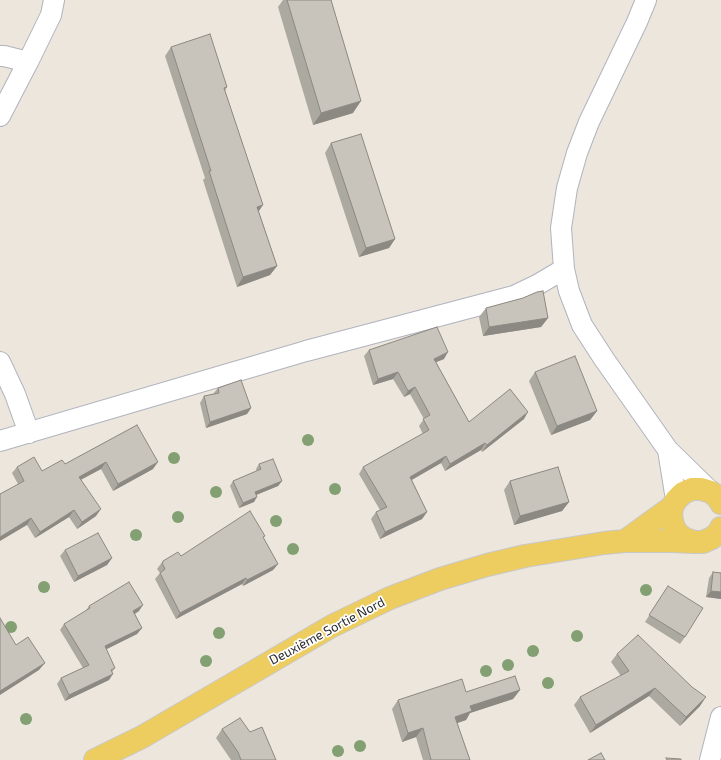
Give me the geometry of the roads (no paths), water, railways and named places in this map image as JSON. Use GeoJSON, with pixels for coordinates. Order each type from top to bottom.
{"type":"FeatureCollection","features":[{"type":"Feature","properties":{"kind":"main road","name":"Deuxième Sortie Nord"},"geometry":{"type":"LineString","coordinates":[[625,541],[674,504],[683,493],[692,489],[701,489],[718,498]]}},
{"type":"Feature","properties":{"kind":"main road"},"geometry":{"type":"LineString","coordinates":[[674,504],[671,516],[673,526],[685,539],[706,542],[719,532],[721,528]]}},
{"type":"Feature","properties":{"kind":"main road","name":"Deuxième Sortie Nord"},"geometry":{"type":"LineString","coordinates":[[95,760],[142,737],[332,626],[390,598],[440,579],[487,565],[574,548],[625,541],[706,542]]}},
{"type":"Feature","properties":{"kind":"street"},"geometry":{"type":"LineString","coordinates":[[0,116],[51,15],[54,0]]}},
{"type":"Feature","properties":{"kind":"street"},"geometry":{"type":"LineString","coordinates":[[646,0],[589,122],[577,152],[567,188],[561,228],[564,269],[569,291],[582,325],[604,359],[668,450],[718,498]]}},
{"type":"Feature","properties":{"kind":"street"},"geometry":{"type":"LineString","coordinates":[[1,54],[28,62]]}},
{"type":"Feature","properties":{"kind":"street"},"geometry":{"type":"LineString","coordinates":[[0,441],[306,351],[514,296],[537,285],[564,269]]}},
{"type":"Feature","properties":{"kind":"street"},"geometry":{"type":"LineString","coordinates":[[0,362],[15,394],[29,433]]}},
{"type":"Feature","properties":{"kind":"street"},"geometry":{"type":"LineString","coordinates":[[668,450],[674,504]]}},
{"type":"Feature","properties":{"kind":"street"},"geometry":{"type":"LineString","coordinates":[[710,760],[721,717]]}}]}
